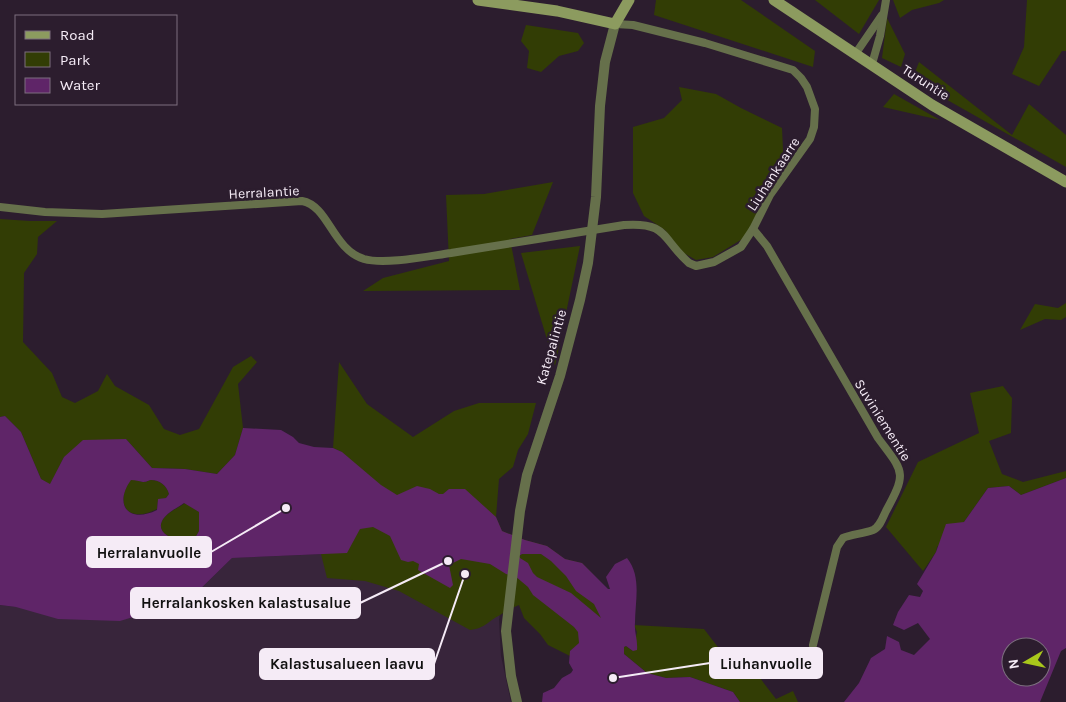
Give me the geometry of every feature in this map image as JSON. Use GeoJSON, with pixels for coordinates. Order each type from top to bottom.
{"type":"FeatureCollection","features":[{"type":"Feature","properties":{"kind":"main road"},"geometry":{"type":"LineString","coordinates":[[478,0],[557,12],[615,24]]}},
{"type":"Feature","properties":{"kind":"main road","name":"Katepalintie"},"geometry":{"type":"LineString","coordinates":[[615,24],[629,0]]}},
{"type":"Feature","properties":{"kind":"main road","name":"Turuntie"},"geometry":{"type":"LineString","coordinates":[[774,0],[932,105],[1066,182]]}},
{"type":"Feature","properties":{"kind":"street"},"geometry":{"type":"LineString","coordinates":[[872,64],[880,36],[886,0]]}},
{"type":"Feature","properties":{"kind":"street"},"geometry":{"type":"LineString","coordinates":[[856,54],[883,14]]}},
{"type":"Feature","properties":{"kind":"street","name":"Liuhankaarre"},"geometry":{"type":"LineString","coordinates":[[592,231],[624,225],[639,224],[652,226],[660,230],[682,257],[696,266],[714,262],[728,256],[741,247],[770,196],[810,139],[814,127],[815,110],[810,93],[802,78],[793,70],[761,59],[633,25],[615,24]]}},
{"type":"Feature","properties":{"kind":"street","name":"Katepalintie"},"geometry":{"type":"LineString","coordinates":[[517,702],[507,654],[506,630],[520,511],[527,474],[560,376],[588,263],[596,197],[600,106],[605,62],[615,24]]}},
{"type":"Feature","properties":{"kind":"street","name":"Herralantie"},"geometry":{"type":"LineString","coordinates":[[0,207],[45,212],[102,214],[302,201],[316,207],[343,246],[354,255],[366,260],[419,258],[592,231]]}},
{"type":"Feature","properties":{"kind":"street","name":"Suviniementie"},"geometry":{"type":"LineString","coordinates":[[753,228],[767,246],[878,438],[898,466],[901,476],[895,495],[878,526],[872,530],[842,538],[837,547],[813,645]]}},
{"type":"Feature","properties":{"kind":"shaded area"},"geometry":{"type":"Polygon","coordinates":[[[347,553],[506,574],[499,620],[501,656],[511,702],[0,702],[0,605],[16,607],[189,600],[232,558],[347,553]]]}},
{"type":"Feature","properties":{"kind":"green space"},"geometry":{"type":"Polygon","coordinates":[[[656,0],[741,0],[815,51],[813,67],[654,15],[656,0]]]}},
{"type":"Feature","properties":{"kind":"green space"},"geometry":{"type":"Polygon","coordinates":[[[815,0],[879,0],[859,34],[815,0]]]}},
{"type":"Feature","properties":{"kind":"green space"},"geometry":{"type":"Polygon","coordinates":[[[893,0],[944,0],[912,10],[900,18],[893,0]]]}},
{"type":"Feature","properties":{"kind":"green space"},"geometry":{"type":"Polygon","coordinates":[[[1027,0],[1066,0],[1066,51],[1062,51],[1039,86],[1012,74],[1024,47],[1027,0]]]}},
{"type":"Feature","properties":{"kind":"green space"},"geometry":{"type":"Polygon","coordinates":[[[887,18],[905,54],[901,67],[882,58],[887,18]]]}},
{"type":"Feature","properties":{"kind":"green space"},"geometry":{"type":"Polygon","coordinates":[[[526,25],[578,33],[584,43],[578,51],[559,56],[541,72],[527,68],[529,51],[521,41],[526,25]]]}},
{"type":"Feature","properties":{"kind":"green space"},"geometry":{"type":"Polygon","coordinates":[[[919,62],[1012,135],[1029,104],[1066,135],[1066,167],[912,80],[919,62]]]}},
{"type":"Feature","properties":{"kind":"green space"},"geometry":{"type":"Polygon","coordinates":[[[679,87],[716,94],[782,128],[784,170],[744,238],[713,257],[696,260],[682,252],[665,230],[644,216],[633,193],[633,127],[664,118],[682,100],[679,87]]]}},
{"type":"Feature","properties":{"kind":"green space"},"geometry":{"type":"Polygon","coordinates":[[[894,94],[940,120],[883,107],[894,94]]]}},
{"type":"Feature","properties":{"kind":"green space"},"geometry":{"type":"Polygon","coordinates":[[[553,182],[532,235],[510,239],[520,290],[363,291],[383,278],[449,261],[446,195],[484,194],[553,182]]]}},
{"type":"Feature","properties":{"kind":"green space"},"geometry":{"type":"Polygon","coordinates":[[[0,219],[57,221],[38,237],[37,254],[24,273],[23,342],[52,373],[62,397],[75,403],[98,391],[107,374],[115,386],[149,405],[164,429],[180,435],[199,429],[233,367],[251,356],[257,362],[238,384],[243,428],[235,455],[217,474],[185,469],[152,468],[126,439],[64,457],[50,485],[41,479],[21,432],[5,416],[0,417],[0,219]]]}},
{"type":"Feature","properties":{"kind":"green space"},"geometry":{"type":"Polygon","coordinates":[[[580,246],[555,366],[521,253],[580,246]]]}},
{"type":"Feature","properties":{"kind":"green space"},"geometry":{"type":"Polygon","coordinates":[[[1066,303],[1066,317],[1061,320],[1045,319],[1020,330],[1035,304],[1058,308],[1066,303]]]}},
{"type":"Feature","properties":{"kind":"green space"},"geometry":{"type":"Polygon","coordinates":[[[339,362],[367,404],[413,437],[454,411],[479,403],[536,403],[528,434],[518,450],[513,467],[499,479],[496,517],[502,531],[547,546],[565,559],[582,563],[607,589],[610,589],[606,626],[570,651],[570,656],[548,645],[524,618],[519,605],[483,626],[470,630],[399,591],[365,581],[327,578],[321,554],[342,452],[333,448],[339,362]]]}},
{"type":"Feature","properties":{"kind":"green space"},"geometry":{"type":"Polygon","coordinates":[[[1003,386],[1012,398],[1011,433],[989,441],[1002,474],[1023,482],[1066,471],[1066,478],[1021,495],[1009,486],[988,488],[964,522],[937,547],[936,552],[923,571],[886,527],[918,462],[979,433],[970,393],[1003,386]]]}},
{"type":"Feature","properties":{"kind":"green space"},"geometry":{"type":"Polygon","coordinates":[[[131,479],[143,482],[151,480],[160,482],[165,486],[169,494],[166,498],[158,500],[157,509],[147,513],[132,513],[124,504],[126,488],[131,479]]]}},
{"type":"Feature","properties":{"kind":"green space"},"geometry":{"type":"Polygon","coordinates":[[[185,503],[199,512],[199,531],[194,540],[175,539],[165,534],[161,528],[162,521],[166,516],[185,503]]]}},
{"type":"Feature","properties":{"kind":"green space"},"geometry":{"type":"Polygon","coordinates":[[[634,625],[704,629],[731,664],[760,678],[776,699],[793,691],[798,702],[740,702],[733,692],[690,677],[666,678],[647,673],[624,654],[624,647],[626,646],[633,651],[637,632],[634,625]]]}},
{"type":"Feature","properties":{"kind":"water"},"geometry":{"type":"Polygon","coordinates":[[[5,416],[21,432],[41,479],[50,484],[64,457],[83,440],[126,439],[152,468],[185,469],[217,474],[235,455],[243,428],[281,430],[299,443],[314,447],[333,448],[342,452],[381,485],[397,495],[417,486],[430,489],[439,494],[443,494],[449,489],[465,489],[496,517],[502,531],[547,546],[565,559],[582,563],[608,589],[610,589],[606,577],[615,564],[627,558],[632,565],[636,581],[635,626],[637,650],[633,651],[626,646],[624,647],[624,654],[647,673],[666,678],[690,677],[733,692],[740,702],[542,702],[543,693],[554,688],[562,678],[573,670],[569,663],[570,651],[579,643],[578,632],[574,627],[533,595],[528,587],[515,576],[506,574],[490,564],[461,559],[449,565],[453,585],[450,588],[418,570],[419,564],[413,561],[401,560],[390,536],[373,527],[360,529],[347,553],[232,558],[189,600],[120,621],[58,619],[16,607],[0,605],[0,417],[5,416]],[[131,480],[126,489],[124,504],[127,510],[132,513],[139,515],[157,510],[158,499],[166,498],[169,494],[165,486],[160,482],[131,480]],[[184,503],[169,513],[162,521],[162,531],[175,539],[194,540],[199,531],[199,512],[184,503]],[[522,554],[519,556],[528,563],[537,577],[571,593],[601,618],[594,604],[576,591],[566,576],[551,561],[541,554],[522,554]]]}},
{"type":"Feature","properties":{"kind":"water"},"geometry":{"type":"Polygon","coordinates":[[[1066,478],[1066,648],[1061,651],[1051,675],[1051,637],[1001,637],[1001,687],[1046,687],[1040,702],[844,702],[859,683],[871,658],[885,649],[887,636],[899,642],[901,650],[914,655],[930,639],[918,623],[904,630],[893,625],[898,612],[909,595],[920,597],[923,591],[917,584],[936,552],[946,524],[964,522],[988,488],[1009,486],[1021,495],[1066,478]]]}},
{"type":"Feature","properties":{"kind":"place","name":"Herralanvuolle"},"geometry":{"type":"Point","coordinates":[286,508]}},
{"type":"Feature","properties":{"kind":"place","name":"Herralankosken kalastusalue"},"geometry":{"type":"Point","coordinates":[448,561]}},
{"type":"Feature","properties":{"kind":"place","name":"Kalastusalueen laavu"},"geometry":{"type":"Point","coordinates":[465,574]}},
{"type":"Feature","properties":{"kind":"place","name":"Liuhanvuolle"},"geometry":{"type":"Point","coordinates":[613,678]}}]}
